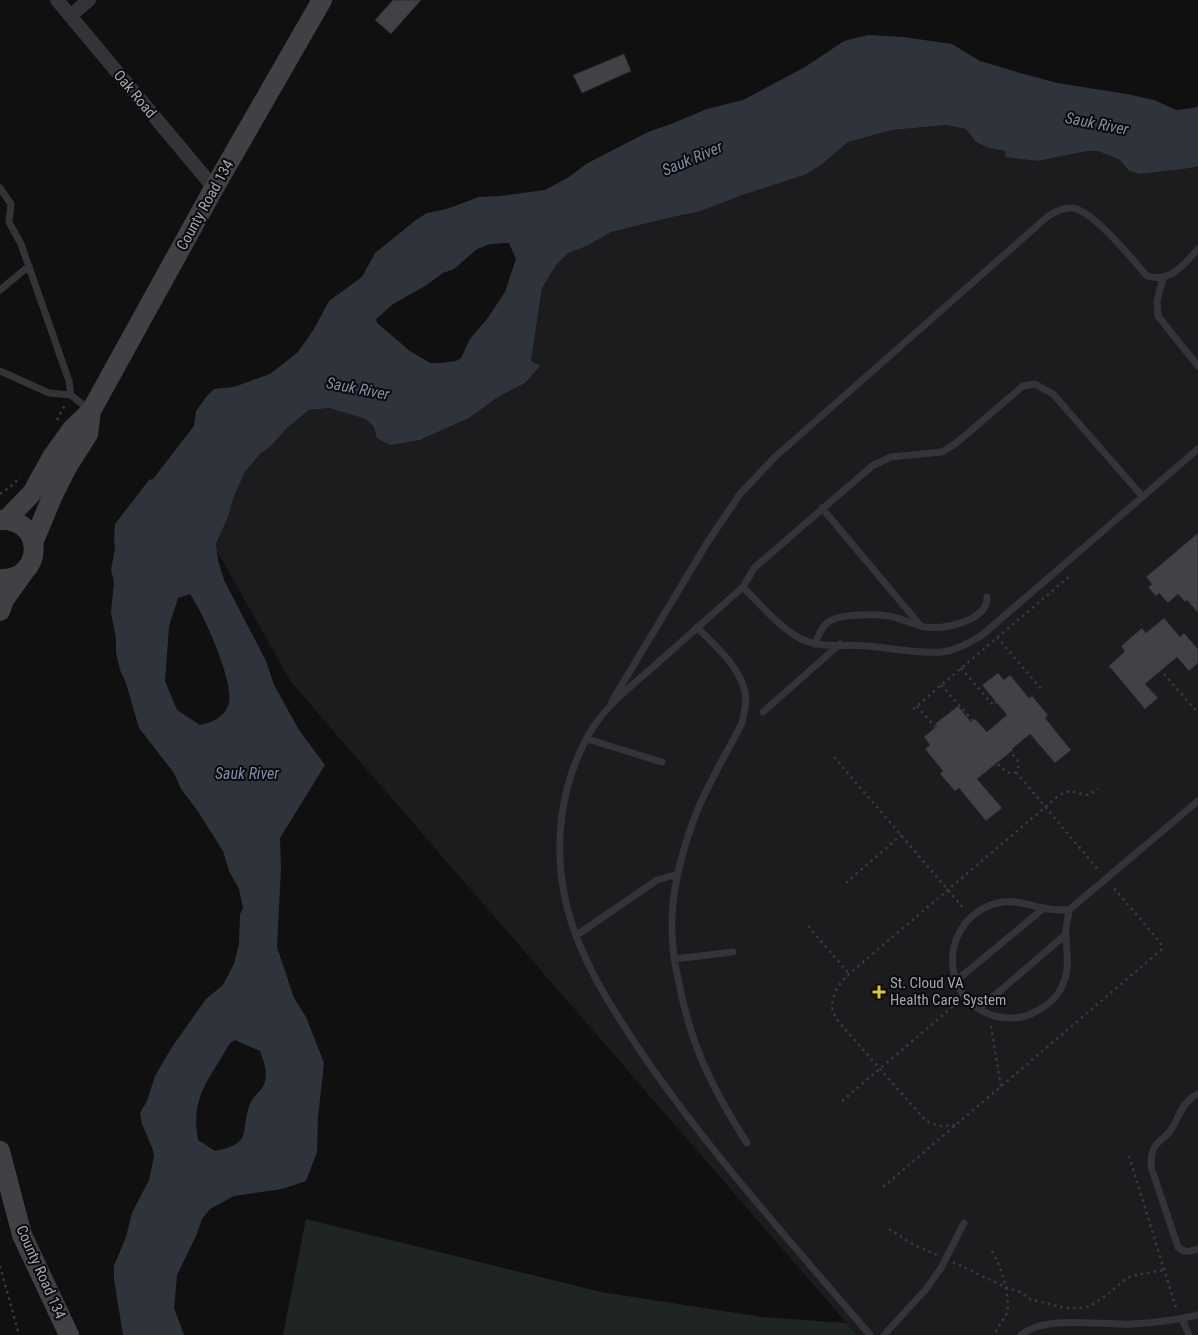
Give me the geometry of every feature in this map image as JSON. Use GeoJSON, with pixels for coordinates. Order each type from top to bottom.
{"type":"FeatureCollection","features":[{"type":"Feature","properties":{"kind":"street","name":"Oak Road"},"geometry":{"type":"LineString","coordinates":[[57,0],[214,188]]}},
{"type":"Feature","properties":{"kind":"street"},"geometry":{"type":"LineString","coordinates":[[70,16],[89,0]]}},
{"type":"Feature","properties":{"kind":"street","name":"County Road 134"},"geometry":{"type":"LineString","coordinates":[[3,519],[32,493],[52,457],[72,428],[91,411],[214,188],[322,0]]}},
{"type":"Feature","properties":{"kind":"street","name":"County Road 134"},"geometry":{"type":"LineString","coordinates":[[24,572],[32,558],[33,543],[53,495],[66,469],[88,434],[91,411]]}},
{"type":"Feature","properties":{"kind":"street"},"geometry":{"type":"LineString","coordinates":[[3,519],[14,521],[27,530],[33,543]]}},
{"type":"Feature","properties":{"kind":"street"},"geometry":{"type":"LineString","coordinates":[[0,579],[10,578],[24,572]]}},
{"type":"Feature","properties":{"kind":"street"},"geometry":{"type":"LineString","coordinates":[[0,611],[4,600],[24,572]]}},
{"type":"Feature","properties":{"kind":"street","name":"County Road 134"},"geometry":{"type":"LineString","coordinates":[[0,1151],[22,1235],[69,1335]]}},
{"type":"Feature","properties":{"kind":"lane"},"geometry":{"type":"LineString","coordinates":[[0,188],[11,204],[8,222],[21,244],[69,381],[71,395]]}},
{"type":"Feature","properties":{"kind":"lane"},"geometry":{"type":"LineString","coordinates":[[870,1335],[696,1130],[642,1053],[606,997],[585,956],[577,935],[566,903],[561,874],[560,822],[570,777],[587,739],[606,712],[707,543],[740,494],[775,457],[1047,217],[1058,210],[1071,207],[1082,210],[1094,219],[1147,276],[1157,279],[1168,277],[1198,250]]}},
{"type":"Feature","properties":{"kind":"lane"},"geometry":{"type":"LineString","coordinates":[[0,290],[28,266]]}},
{"type":"Feature","properties":{"kind":"lane"},"geometry":{"type":"LineString","coordinates":[[1163,278],[1157,301],[1158,316],[1198,366]]}},
{"type":"Feature","properties":{"kind":"lane"},"geometry":{"type":"LineString","coordinates":[[0,371],[49,393],[71,395],[91,411]]}},
{"type":"Feature","properties":{"kind":"lane"},"geometry":{"type":"LineString","coordinates":[[606,712],[627,690],[743,587],[754,568],[872,466],[892,457],[942,452],[955,444],[1023,386],[1035,384],[1054,394],[1143,496]]}},
{"type":"Feature","properties":{"kind":"lane"},"geometry":{"type":"LineString","coordinates":[[743,587],[795,635],[815,644],[840,644],[922,652],[943,652],[962,647],[981,636],[1198,449]]}},
{"type":"Feature","properties":{"kind":"lane"},"geometry":{"type":"LineString","coordinates":[[822,508],[920,626]]}},
{"type":"Feature","properties":{"kind":"lane"},"geometry":{"type":"LineString","coordinates":[[815,644],[822,627],[832,619],[844,616],[888,616],[920,626],[937,628],[969,619],[984,609],[987,603],[986,597]]}},
{"type":"Feature","properties":{"kind":"lane"},"geometry":{"type":"LineString","coordinates":[[697,627],[737,673],[745,690],[746,707],[742,723],[695,818],[678,874],[672,930],[674,959],[685,1014],[694,1043],[720,1101],[747,1143]]}},
{"type":"Feature","properties":{"kind":"lane"},"geometry":{"type":"LineString","coordinates":[[763,712],[840,644]]}},
{"type":"Feature","properties":{"kind":"lane"},"geometry":{"type":"LineString","coordinates":[[587,739],[662,762]]}},
{"type":"Feature","properties":{"kind":"lane"},"geometry":{"type":"LineString","coordinates":[[1069,910],[1003,902],[984,908],[969,919],[958,934],[952,953],[952,972],[959,990],[972,1004],[988,1014],[1007,1018],[1026,1016],[1044,1008],[1058,994],[1066,977],[1069,958],[1065,935],[1069,910],[1198,801]]}},
{"type":"Feature","properties":{"kind":"lane"},"geometry":{"type":"LineString","coordinates":[[577,935],[657,880],[678,874]]}},
{"type":"Feature","properties":{"kind":"lane"},"geometry":{"type":"LineString","coordinates":[[956,981],[1044,908]]}},
{"type":"Feature","properties":{"kind":"lane"},"geometry":{"type":"LineString","coordinates":[[979,1009],[1065,935]]}},
{"type":"Feature","properties":{"kind":"lane"},"geometry":{"type":"LineString","coordinates":[[674,959],[734,952]]}},
{"type":"Feature","properties":{"kind":"lane"},"geometry":{"type":"LineString","coordinates":[[1198,1094],[1182,1107],[1170,1131],[1154,1147],[1151,1167],[1178,1247],[1182,1251],[1190,1252],[1198,1249]]}},
{"type":"Feature","properties":{"kind":"lane"},"geometry":{"type":"LineString","coordinates":[[884,1335],[926,1289],[946,1259],[964,1223]]}},
{"type":"Feature","properties":{"kind":"lane"},"geometry":{"type":"LineString","coordinates":[[1020,1335],[1028,1329],[1042,1325],[1087,1322],[1132,1324],[1181,1319],[1198,1315]]}},
{"type":"Feature","properties":{"kind":"lane"},"geometry":{"type":"LineString","coordinates":[[1181,1319],[1188,1335]]}},
{"type":"Feature","properties":{"kind":"path"},"geometry":{"type":"LineString","coordinates":[[997,638],[1043,691]]}},
{"type":"Feature","properties":{"kind":"path"},"geometry":{"type":"LineString","coordinates":[[961,668],[992,705],[1000,700]]}},
{"type":"Feature","properties":{"kind":"path"},"geometry":{"type":"LineString","coordinates":[[1164,674],[1198,713]]}},
{"type":"Feature","properties":{"kind":"path"},"geometry":{"type":"LineString","coordinates":[[942,685],[973,721]]}},
{"type":"Feature","properties":{"kind":"path"},"geometry":{"type":"LineString","coordinates":[[917,706],[935,727]]}},
{"type":"Feature","properties":{"kind":"path"},"geometry":{"type":"LineString","coordinates":[[883,1188],[1161,950],[1160,942],[1016,772],[1018,761],[1011,752]]}},
{"type":"Feature","properties":{"kind":"path"},"geometry":{"type":"LineString","coordinates":[[834,757],[965,910]]}},
{"type":"Feature","properties":{"kind":"path"},"geometry":{"type":"LineString","coordinates":[[998,764],[1006,772],[1013,774],[1016,772]]}},
{"type":"Feature","properties":{"kind":"path"},"geometry":{"type":"LineString","coordinates":[[957,1125],[939,1126],[926,1121],[843,1027],[833,1013],[832,1005],[837,987],[849,974],[1064,792],[1070,790],[1088,795],[1098,789]]}},
{"type":"Feature","properties":{"kind":"path"},"geometry":{"type":"LineString","coordinates":[[846,883],[901,835]]}},
{"type":"Feature","properties":{"kind":"path"},"geometry":{"type":"LineString","coordinates":[[808,926],[849,974]]}},
{"type":"Feature","properties":{"kind":"path"},"geometry":{"type":"LineString","coordinates":[[842,1101],[958,1002]]}},
{"type":"Feature","properties":{"kind":"path"},"geometry":{"type":"LineString","coordinates":[[991,1026],[1001,1087]]}},
{"type":"Feature","properties":{"kind":"path"},"geometry":{"type":"LineString","coordinates":[[1129,1156],[1181,1319]]}},
{"type":"Feature","properties":{"kind":"path"},"geometry":{"type":"LineString","coordinates":[[888,1229],[914,1245],[1005,1287],[1030,1298],[1065,1308],[1082,1308],[1099,1301],[1131,1276],[1164,1270]]}},
{"type":"Feature","properties":{"kind":"path"},"geometry":{"type":"LineString","coordinates":[[992,1251],[999,1262],[1005,1287],[1007,1313],[994,1335]]}},
{"type":"Feature","properties":{"kind":"path"},"geometry":{"type":"LineString","coordinates":[[0,1266],[19,1335]]}},
{"type":"Feature","properties":{"kind":"shaded area","name":"St. Cloud VA Health Care System"},"geometry":{"type":"Polygon","coordinates":[[[946,125],[966,129],[976,142],[989,148],[1006,151],[1005,157],[1038,161],[1087,151],[1098,151],[1120,160],[1129,171],[1140,174],[1198,166],[1198,1335],[857,1335],[291,682],[217,551],[216,544],[245,472],[261,453],[269,448],[288,427],[309,410],[329,408],[366,419],[374,427],[420,440],[469,418],[498,397],[525,383],[535,363],[531,361],[542,288],[556,265],[568,253],[587,246],[611,232],[698,212],[780,182],[835,153],[848,142],[892,130],[946,125]]]}},
{"type":"Feature","properties":{"kind":"shaded area"},"geometry":{"type":"Polygon","coordinates":[[[306,1219],[601,1292],[762,1317],[846,1323],[857,1335],[283,1335],[306,1219]]]}},
{"type":"Feature","properties":{"kind":"water","name":"Sauk River"},"geometry":{"type":"Polygon","coordinates":[[[868,35],[903,37],[952,44],[980,61],[1057,83],[1154,100],[1176,110],[1198,106],[1198,166],[1140,174],[1129,171],[1120,160],[1098,151],[1087,151],[1038,161],[1005,157],[1006,151],[989,148],[976,142],[966,129],[946,125],[892,130],[848,142],[821,165],[804,175],[739,196],[698,212],[611,232],[587,246],[568,253],[556,265],[542,288],[531,361],[540,366],[525,383],[498,397],[469,418],[420,440],[390,445],[377,438],[374,427],[366,419],[329,408],[309,410],[288,427],[269,448],[261,453],[245,472],[216,544],[218,560],[224,580],[266,661],[274,685],[299,730],[325,765],[280,838],[281,868],[277,947],[294,998],[306,1017],[324,1063],[318,1117],[317,1152],[306,1181],[282,1189],[234,1196],[210,1209],[202,1219],[177,1275],[174,1308],[184,1335],[123,1335],[114,1279],[114,1266],[126,1237],[132,1213],[149,1180],[154,1157],[140,1113],[147,1101],[155,1076],[172,1047],[206,999],[223,985],[234,964],[239,944],[240,914],[243,908],[239,889],[229,871],[223,851],[181,789],[174,773],[139,728],[126,683],[120,670],[111,612],[114,582],[111,569],[115,549],[115,524],[194,426],[196,411],[207,396],[214,389],[234,387],[270,374],[298,352],[314,329],[329,301],[362,277],[375,253],[416,220],[427,213],[447,209],[479,197],[545,190],[569,177],[586,164],[648,132],[707,109],[743,100],[805,67],[844,41],[868,35]],[[509,243],[490,244],[477,249],[454,269],[443,273],[425,286],[393,304],[376,319],[377,323],[410,351],[430,363],[456,361],[461,358],[470,339],[487,319],[505,292],[516,259],[509,243]],[[190,594],[178,598],[169,626],[165,681],[177,710],[200,725],[217,719],[226,710],[229,696],[228,683],[210,632],[196,603],[190,594]],[[235,1040],[230,1043],[204,1088],[199,1099],[197,1111],[198,1140],[215,1151],[228,1148],[241,1140],[250,1104],[266,1079],[266,1070],[260,1051],[235,1040]]]}},
{"type":"Feature","properties":{"kind":"building"},"geometry":{"type":"Polygon","coordinates":[[[393,0],[421,0],[391,34],[375,20],[393,0]]]}},
{"type":"Feature","properties":{"kind":"building"},"geometry":{"type":"Polygon","coordinates":[[[624,54],[631,71],[582,93],[573,75],[624,54]]]}},
{"type":"Feature","properties":{"kind":"building"},"geometry":{"type":"Polygon","coordinates":[[[1198,533],[1198,613],[1187,600],[1185,602],[1178,594],[1168,603],[1159,593],[1156,596],[1148,587],[1152,584],[1146,577],[1198,533]]]}},
{"type":"Feature","properties":{"kind":"building"},"geometry":{"type":"Polygon","coordinates":[[[1164,618],[1180,637],[1184,633],[1198,649],[1198,663],[1189,671],[1177,657],[1145,684],[1158,698],[1145,709],[1109,666],[1125,651],[1121,646],[1142,628],[1146,633],[1164,618]]]}},
{"type":"Feature","properties":{"kind":"building"},"geometry":{"type":"Polygon","coordinates":[[[998,673],[1004,680],[1010,675],[1029,698],[1032,696],[1048,715],[1045,718],[1071,750],[1055,763],[1030,734],[1012,749],[977,779],[1002,808],[986,821],[959,788],[955,791],[940,774],[943,771],[925,749],[930,745],[924,737],[937,726],[935,724],[958,706],[971,722],[975,719],[987,732],[1007,715],[982,685],[998,673]]]}},
{"type":"Feature","properties":{"kind":"place","name":"St. Cloud VA Health Care System"},"geometry":{"type":"Point","coordinates":[879,992]}}]}
